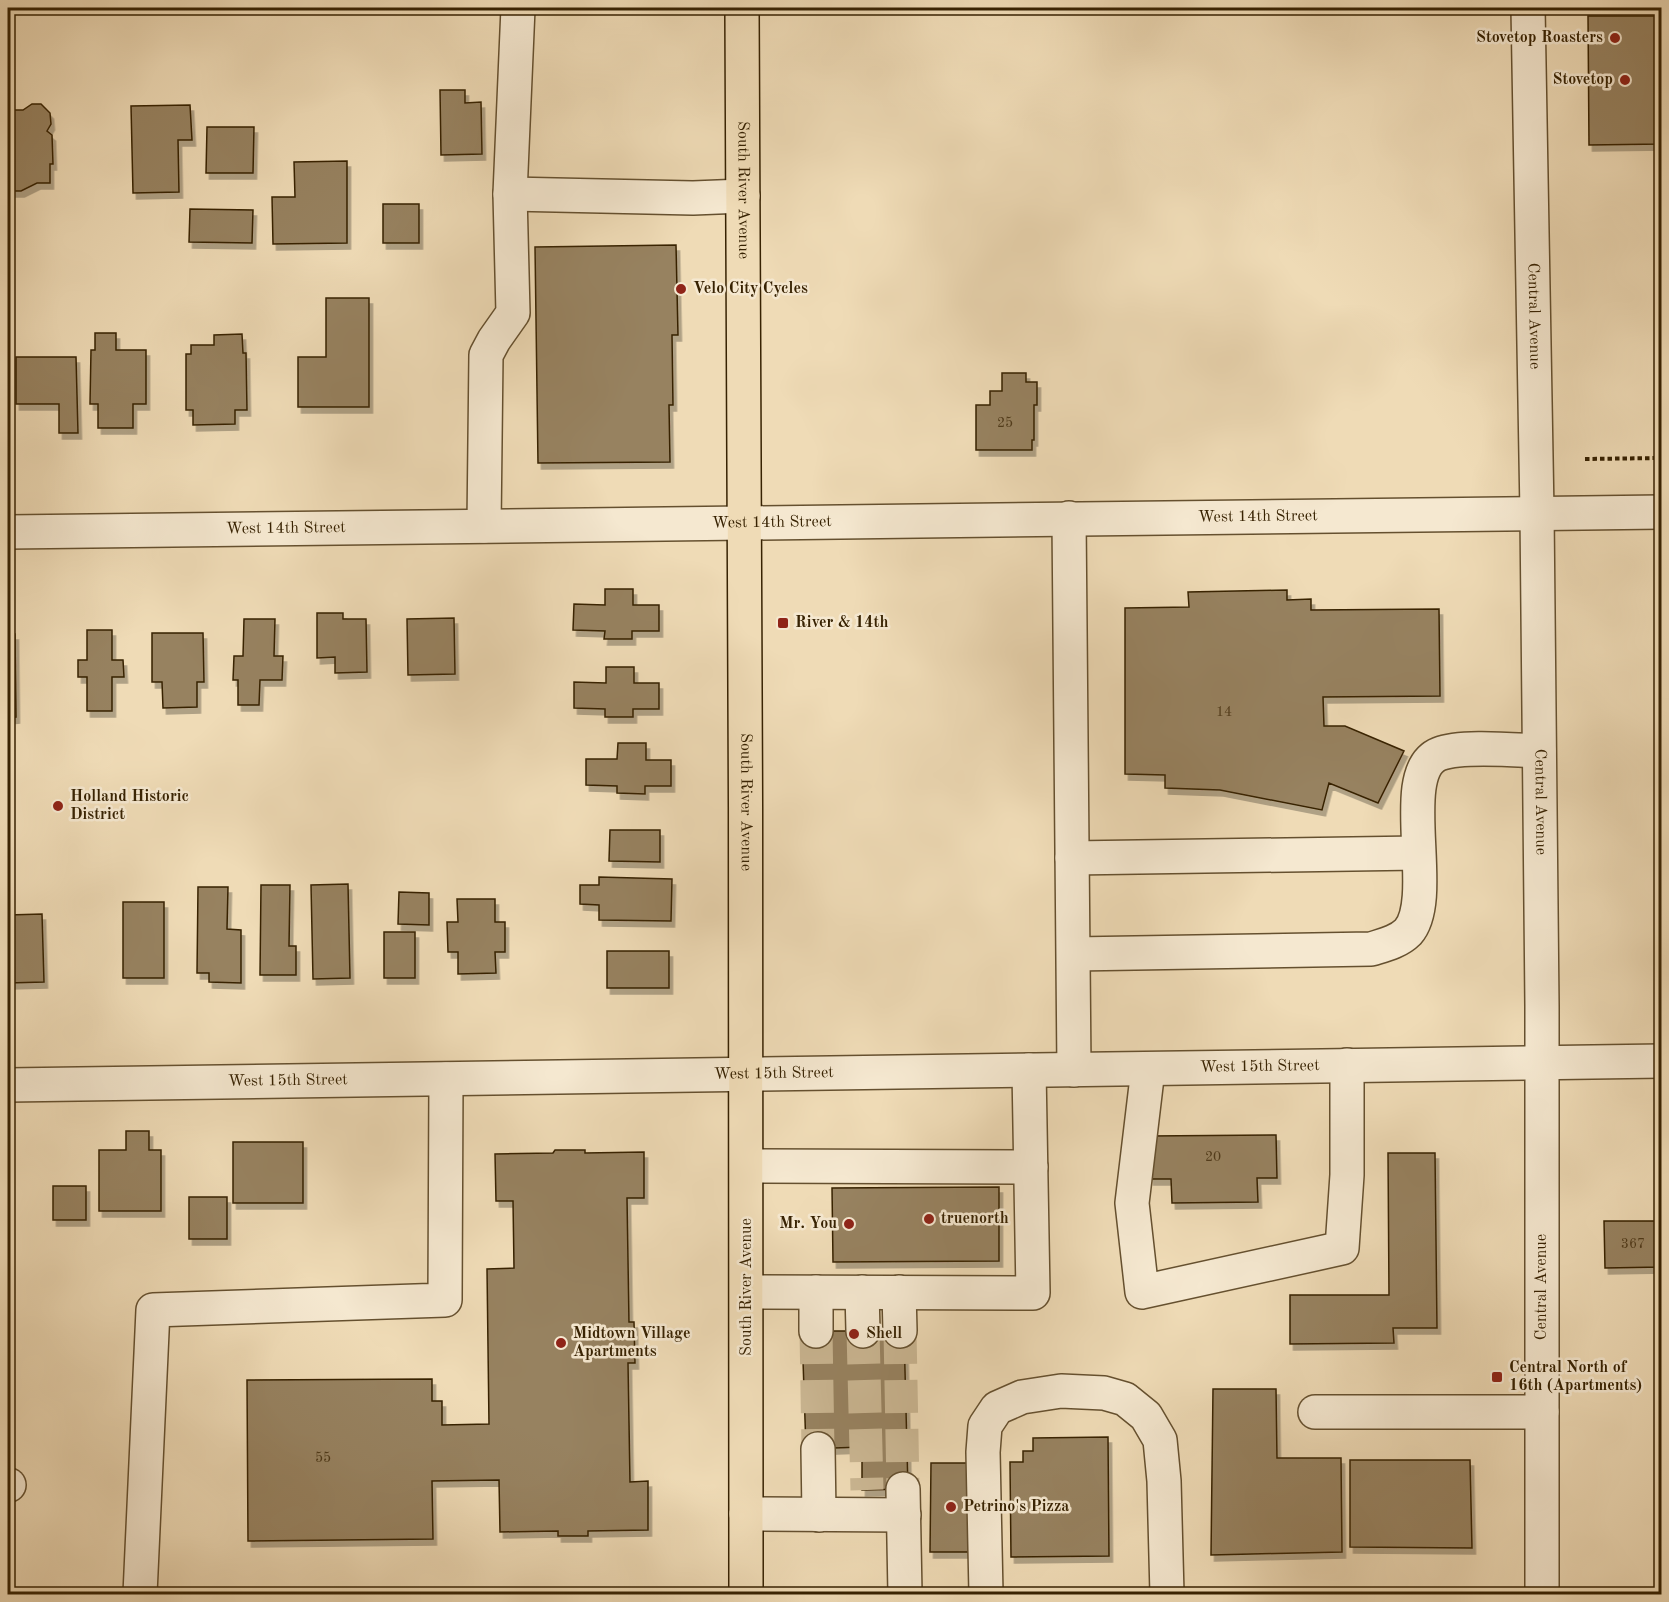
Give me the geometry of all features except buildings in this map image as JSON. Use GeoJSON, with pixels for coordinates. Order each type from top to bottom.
{"type":"FeatureCollection","features":[{"type":"Feature","properties":{"kind":"main road","name":"South River Avenue"},"geometry":{"type":"LineString","coordinates":[[742,8],[747,1075],[746,1594]]}},
{"type":"Feature","properties":{"kind":"street"},"geometry":{"type":"LineString","coordinates":[[484,526],[486,355],[494,339],[513,313],[510,194],[518,8]]}},
{"type":"Feature","properties":{"kind":"street","name":"Central Avenue"},"geometry":{"type":"LineString","coordinates":[[1528,8],[1537,513],[1542,1062],[1542,1594]]}},
{"type":"Feature","properties":{"kind":"street"},"geometry":{"type":"LineString","coordinates":[[510,194],[693,198],[743,196]]}},
{"type":"Feature","properties":{"kind":"street","name":"West 14th Street"},"geometry":{"type":"LineString","coordinates":[[8,532],[1662,512]]}},
{"type":"Feature","properties":{"kind":"street"},"geometry":{"type":"LineString","coordinates":[[1069,518],[1074,1070]]}},
{"type":"Feature","properties":{"kind":"street"},"geometry":{"type":"LineString","coordinates":[[1074,954],[1371,949],[1392,943],[1408,932],[1416,917],[1419,899],[1417,804],[1426,766],[1437,755],[1452,751],[1539,751]]}},
{"type":"Feature","properties":{"kind":"street"},"geometry":{"type":"LineString","coordinates":[[1072,858],[1418,853]]}},
{"type":"Feature","properties":{"kind":"street","name":"West 15th Street"},"geometry":{"type":"LineString","coordinates":[[8,1085],[1662,1061]]}},
{"type":"Feature","properties":{"kind":"street"},"geometry":{"type":"LineString","coordinates":[[1148,1068],[1132,1203],[1142,1292],[1342,1248],[1347,1175],[1347,1065]]}},
{"type":"Feature","properties":{"kind":"street"},"geometry":{"type":"LineString","coordinates":[[747,1292],[1033,1293],[1029,1070]]}},
{"type":"Feature","properties":{"kind":"street"},"geometry":{"type":"LineString","coordinates":[[140,1594],[153,1310],[445,1300],[446,1079]]}},
{"type":"Feature","properties":{"kind":"street"},"geometry":{"type":"LineString","coordinates":[[747,1166],[1031,1167]]}},
{"type":"Feature","properties":{"kind":"street"},"geometry":{"type":"LineString","coordinates":[[816,1292],[816,1331]]}},
{"type":"Feature","properties":{"kind":"street"},"geometry":{"type":"LineString","coordinates":[[862,1292],[863,1331]]}},
{"type":"Feature","properties":{"kind":"street"},"geometry":{"type":"LineString","coordinates":[[899,1292],[900,1331]]}},
{"type":"Feature","properties":{"kind":"street"},"geometry":{"type":"LineString","coordinates":[[986,1594],[983,1452],[985,1426],[997,1408],[1022,1397],[1061,1391],[1104,1392],[1125,1399],[1146,1416],[1160,1440],[1164,1481],[1167,1594]]}},
{"type":"Feature","properties":{"kind":"street"},"geometry":{"type":"LineString","coordinates":[[1315,1412],[1542,1412]]}},
{"type":"Feature","properties":{"kind":"street"},"geometry":{"type":"LineString","coordinates":[[818,1449],[819,1515]]}},
{"type":"Feature","properties":{"kind":"street"},"geometry":{"type":"LineString","coordinates":[[746,1514],[819,1515],[867,1502],[903,1502],[905,1594]]}},
{"type":"Feature","properties":{"kind":"path"},"geometry":{"type":"LineString","coordinates":[[1585,459],[1662,458]]}},
{"type":"Feature","properties":{"kind":"tunnel"},"geometry":{"type":"LineString","coordinates":[[816,1331],[818,1449]]}},
{"type":"Feature","properties":{"kind":"tunnel"},"geometry":{"type":"LineString","coordinates":[[863,1331],[867,1490]]}},
{"type":"Feature","properties":{"kind":"tunnel"},"geometry":{"type":"LineString","coordinates":[[900,1331],[903,1489]]}},
{"type":"Feature","properties":{"kind":"place","name":"Stovetop Roasters"},"geometry":{"type":"Point","coordinates":[1615,38]}},
{"type":"Feature","properties":{"kind":"place","name":"Stovetop"},"geometry":{"type":"Point","coordinates":[1625,80]}},
{"type":"Feature","properties":{"kind":"place","name":"Velo City Cycles"},"geometry":{"type":"Point","coordinates":[681,289]}},
{"type":"Feature","properties":{"kind":"place","name":"River & 14th"},"geometry":{"type":"Point","coordinates":[783,623]}},
{"type":"Feature","properties":{"kind":"place","name":"Holland Historic District"},"geometry":{"type":"Point","coordinates":[58,806]}},
{"type":"Feature","properties":{"kind":"place","name":"truenorth"},"geometry":{"type":"Point","coordinates":[929,1219]}},
{"type":"Feature","properties":{"kind":"place","name":"Mr. You"},"geometry":{"type":"Point","coordinates":[849,1224]}},
{"type":"Feature","properties":{"kind":"place","name":"Shell"},"geometry":{"type":"Point","coordinates":[854,1334]}},
{"type":"Feature","properties":{"kind":"place","name":"Midtown Village Apartments"},"geometry":{"type":"Point","coordinates":[561,1343]}},
{"type":"Feature","properties":{"kind":"place","name":"Central North of 16th (Apartments)"},"geometry":{"type":"Point","coordinates":[1497,1377]}},
{"type":"Feature","properties":{"kind":"place","name":"Petrino's Pizza"},"geometry":{"type":"Point","coordinates":[951,1507]}}]}
